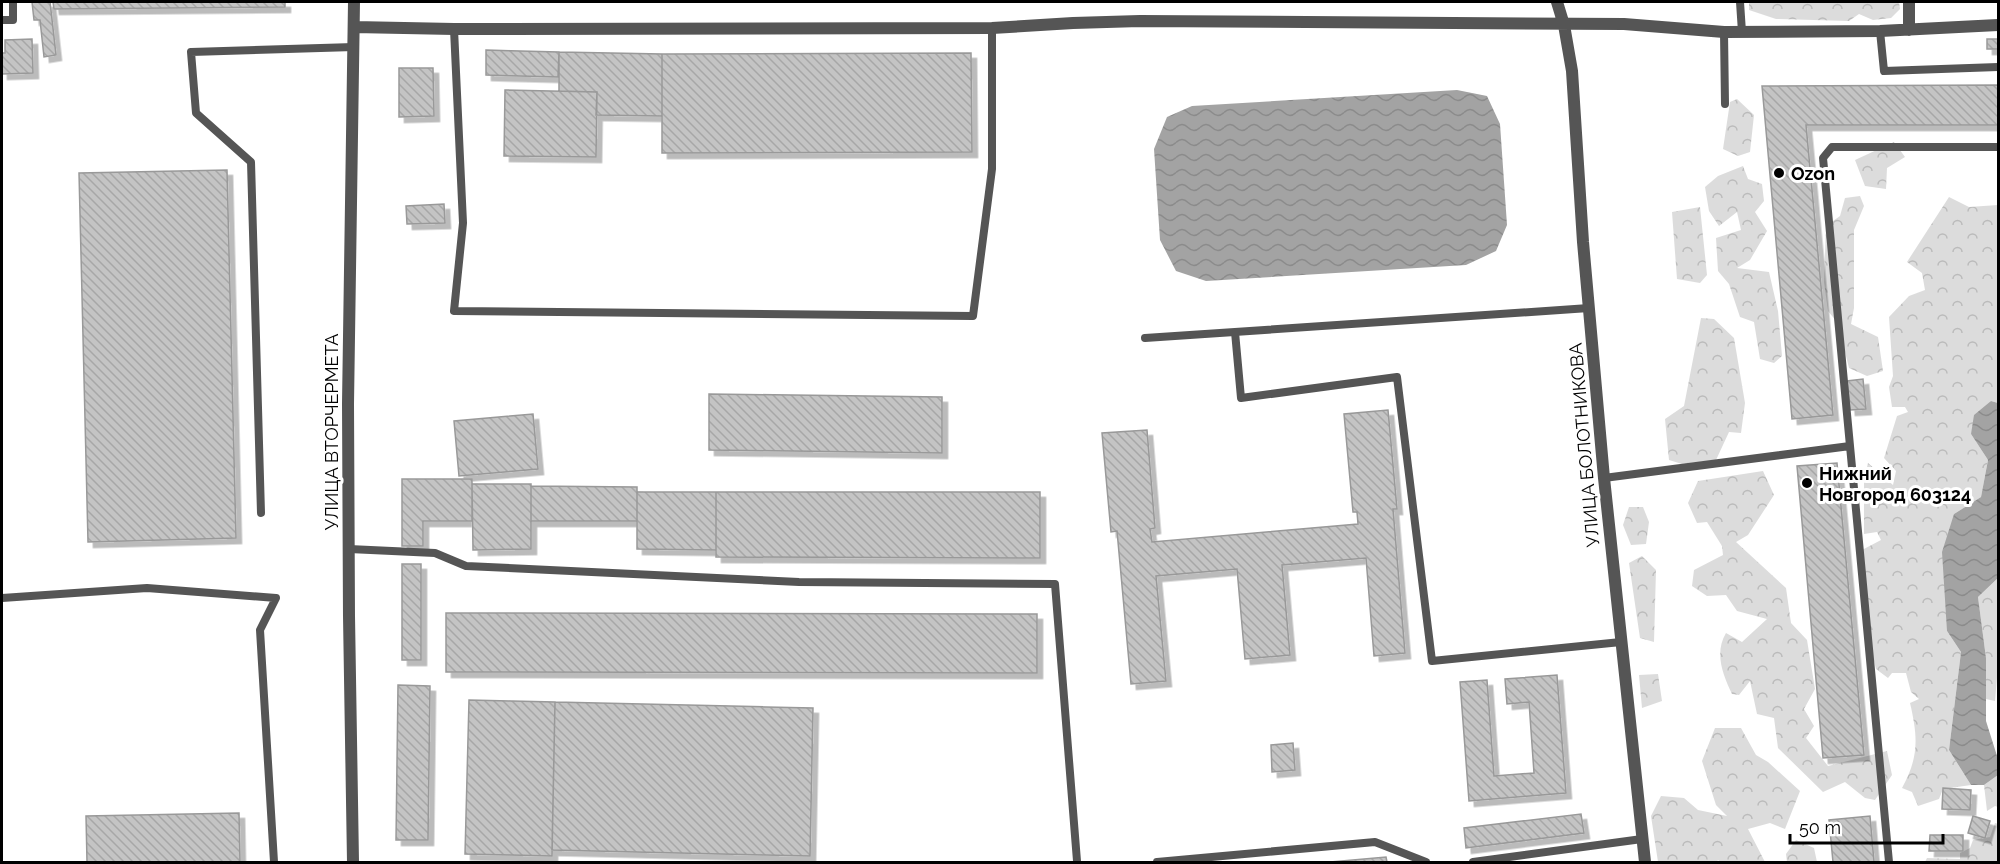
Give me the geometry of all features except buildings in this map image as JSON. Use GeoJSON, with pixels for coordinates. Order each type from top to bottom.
{"type":"FeatureCollection","features":[{"type":"Feature","properties":{"kind":"street","name":"УЛИЦА ВТОРЧЕРМЕТА"},"geometry":{"type":"LineString","coordinates":[[353,862],[348,404],[354,2]]}},
{"type":"Feature","properties":{"kind":"street","name":"УЛИЦА БОЛОТНИКОВА"},"geometry":{"type":"LineString","coordinates":[[1557,2],[1564,25],[1572,71],[1604,478],[1645,862]]}},
{"type":"Feature","properties":{"kind":"street"},"geometry":{"type":"LineString","coordinates":[[1909,2],[1909,30]]}},
{"type":"Feature","properties":{"kind":"street"},"geometry":{"type":"LineString","coordinates":[[354,27],[454,29],[992,28],[1073,22],[1140,21],[1624,24],[1742,32],[1880,31],[1998,25]]}},
{"type":"Feature","properties":{"kind":"lane"},"geometry":{"type":"LineString","coordinates":[[2,20],[13,20],[13,2]]}},
{"type":"Feature","properties":{"kind":"lane"},"geometry":{"type":"LineString","coordinates":[[1740,2],[1742,32]]}},
{"type":"Feature","properties":{"kind":"lane"},"geometry":{"type":"LineString","coordinates":[[454,29],[463,223],[454,311],[973,316],[992,169],[992,28]]}},
{"type":"Feature","properties":{"kind":"lane"},"geometry":{"type":"LineString","coordinates":[[1880,31],[1884,71],[1998,67]]}},
{"type":"Feature","properties":{"kind":"lane"},"geometry":{"type":"LineString","coordinates":[[1724,32],[1725,104]]}},
{"type":"Feature","properties":{"kind":"lane"},"geometry":{"type":"LineString","coordinates":[[261,513],[251,162],[196,113],[191,52],[354,46]]}},
{"type":"Feature","properties":{"kind":"lane"},"geometry":{"type":"LineString","coordinates":[[1889,862],[1823,158],[1832,147],[1998,147]]}},
{"type":"Feature","properties":{"kind":"lane"},"geometry":{"type":"LineString","coordinates":[[1145,338],[1589,308]]}},
{"type":"Feature","properties":{"kind":"lane"},"geometry":{"type":"LineString","coordinates":[[1235,332],[1241,398],[1397,377],[1432,661],[1621,642]]}},
{"type":"Feature","properties":{"kind":"lane"},"geometry":{"type":"LineString","coordinates":[[1604,478],[1850,446]]}},
{"type":"Feature","properties":{"kind":"lane"},"geometry":{"type":"LineString","coordinates":[[349,549],[435,553],[466,566],[800,582],[1055,584],[1077,861]]}},
{"type":"Feature","properties":{"kind":"lane"},"geometry":{"type":"LineString","coordinates":[[2,598],[147,588],[276,598],[260,630],[274,862]]}},
{"type":"Feature","properties":{"kind":"lane"},"geometry":{"type":"LineString","coordinates":[[1473,862],[1642,839]]}},
{"type":"Feature","properties":{"kind":"lane"},"geometry":{"type":"LineString","coordinates":[[1157,862],[1375,843],[1409,859],[1426,862]]}},
{"type":"Feature","properties":{"kind":"green space"},"geometry":{"type":"Polygon","coordinates":[[[1749,2],[1899,2],[1900,9],[1891,18],[1873,20],[1859,14],[1849,21],[1776,19],[1749,10],[1749,2]]]}},
{"type":"Feature","properties":{"kind":"green space"},"geometry":{"type":"Polygon","coordinates":[[[1737,99],[1754,115],[1750,152],[1738,156],[1723,149],[1730,102],[1737,99]]]}},
{"type":"Feature","properties":{"kind":"green space"},"geometry":{"type":"Polygon","coordinates":[[[1894,142],[1905,157],[1887,168],[1886,189],[1865,186],[1855,160],[1894,142]]]}},
{"type":"Feature","properties":{"kind":"green space"},"geometry":{"type":"Polygon","coordinates":[[[1743,166],[1748,179],[1762,184],[1764,201],[1755,212],[1767,231],[1750,260],[1737,268],[1769,272],[1778,311],[1782,356],[1774,363],[1760,359],[1754,322],[1740,317],[1729,284],[1718,271],[1716,238],[1741,230],[1737,212],[1719,226],[1709,211],[1705,187],[1718,176],[1743,166]]]}},
{"type":"Feature","properties":{"kind":"green space"},"geometry":{"type":"Polygon","coordinates":[[[1860,196],[1864,206],[1854,230],[1854,308],[1851,324],[1878,337],[1883,371],[1867,376],[1849,368],[1841,327],[1828,311],[1824,282],[1826,226],[1840,216],[1845,198],[1860,196]]]}},
{"type":"Feature","properties":{"kind":"green space"},"geometry":{"type":"Polygon","coordinates":[[[1949,197],[1969,207],[1998,205],[1998,403],[1991,401],[1971,434],[1988,460],[1981,497],[1954,514],[1947,631],[1961,652],[1949,750],[1971,785],[1943,789],[1939,799],[1918,806],[1912,792],[1902,788],[1912,766],[1915,747],[1915,726],[1910,703],[1919,699],[1911,692],[1906,673],[1892,673],[1888,678],[1876,669],[1871,649],[1862,550],[1881,540],[1877,532],[1864,534],[1864,480],[1868,463],[1893,485],[1896,471],[1884,458],[1897,416],[1908,412],[1905,407],[1892,407],[1889,387],[1893,376],[1889,317],[1909,296],[1925,290],[1922,273],[1907,262],[1949,197]]]}},
{"type":"Feature","properties":{"kind":"green space"},"geometry":{"type":"Polygon","coordinates":[[[1700,207],[1707,275],[1700,283],[1677,279],[1672,212],[1700,207]]]}},
{"type":"Feature","properties":{"kind":"green space"},"geometry":{"type":"Polygon","coordinates":[[[1701,318],[1714,319],[1734,338],[1745,403],[1741,433],[1729,432],[1716,460],[1682,464],[1669,460],[1665,419],[1684,406],[1701,318]]]}},
{"type":"Feature","properties":{"kind":"green space"},"geometry":{"type":"Polygon","coordinates":[[[1763,471],[1774,495],[1748,535],[1736,542],[1786,588],[1791,623],[1807,640],[1815,689],[1804,709],[1814,726],[1806,738],[1828,766],[1887,751],[1892,775],[1875,800],[1865,798],[1845,782],[1823,792],[1778,748],[1774,718],[1757,714],[1750,681],[1739,695],[1732,694],[1723,672],[1720,656],[1722,641],[1726,633],[1742,642],[1767,619],[1737,611],[1726,595],[1707,596],[1692,586],[1694,570],[1723,555],[1722,546],[1707,522],[1697,523],[1688,503],[1698,481],[1763,471]]]}},
{"type":"Feature","properties":{"kind":"green space"},"geometry":{"type":"Polygon","coordinates":[[[1629,507],[1643,507],[1649,522],[1646,544],[1631,545],[1623,525],[1629,507]]]}},
{"type":"Feature","properties":{"kind":"green space"},"geometry":{"type":"Polygon","coordinates":[[[1642,556],[1656,570],[1654,642],[1640,638],[1629,563],[1642,556]]]}},
{"type":"Feature","properties":{"kind":"green space"},"geometry":{"type":"Polygon","coordinates":[[[1998,578],[1998,678],[1995,701],[1986,699],[1986,658],[1978,597],[1998,578]]]}},
{"type":"Feature","properties":{"kind":"green space"},"geometry":{"type":"Polygon","coordinates":[[[1658,674],[1662,701],[1642,708],[1639,675],[1658,674]]]}},
{"type":"Feature","properties":{"kind":"green space"},"geometry":{"type":"Polygon","coordinates":[[[1715,728],[1741,728],[1756,755],[1768,762],[1800,791],[1785,829],[1770,823],[1748,829],[1765,862],[1720,862],[1718,860],[1717,862],[1658,862],[1651,816],[1661,796],[1684,798],[1698,810],[1727,816],[1716,805],[1702,761],[1715,728]]]}},
{"type":"Feature","properties":{"kind":"green space"},"geometry":{"type":"Polygon","coordinates":[[[1998,775],[1998,807],[1995,806],[1987,811],[1984,785],[1998,775]]]}},
{"type":"Feature","properties":{"kind":"green space"},"geometry":{"type":"Polygon","coordinates":[[[1995,823],[1998,824],[1998,862],[1925,862],[1927,858],[1960,859],[1960,853],[1970,848],[1973,840],[1990,837],[1995,823]]]}},
{"type":"Feature","properties":{"kind":"green space"},"geometry":{"type":"Polygon","coordinates":[[[1796,840],[1814,848],[1817,862],[1787,862],[1786,854],[1796,840]]]}},
{"type":"Feature","properties":{"kind":"water"},"geometry":{"type":"Polygon","coordinates":[[[1457,90],[1487,96],[1500,124],[1507,225],[1496,251],[1466,265],[1206,281],[1176,271],[1160,240],[1154,149],[1167,117],[1192,106],[1457,90]]]}},
{"type":"Feature","properties":{"kind":"water"},"geometry":{"type":"Polygon","coordinates":[[[1991,401],[1998,403],[1998,578],[1978,597],[1986,658],[1986,721],[1998,759],[1998,775],[1984,785],[1971,785],[1949,750],[1961,652],[1947,631],[1942,552],[1954,514],[1981,497],[1988,460],[1971,434],[1974,415],[1991,401]]]}},
{"type":"Feature","properties":{"kind":"place","name":"Ozon"},"geometry":{"type":"Point","coordinates":[1779,173]}},
{"type":"Feature","properties":{"kind":"place","name":"Нижний Новгород 603124"},"geometry":{"type":"Point","coordinates":[1807,483]}}]}
